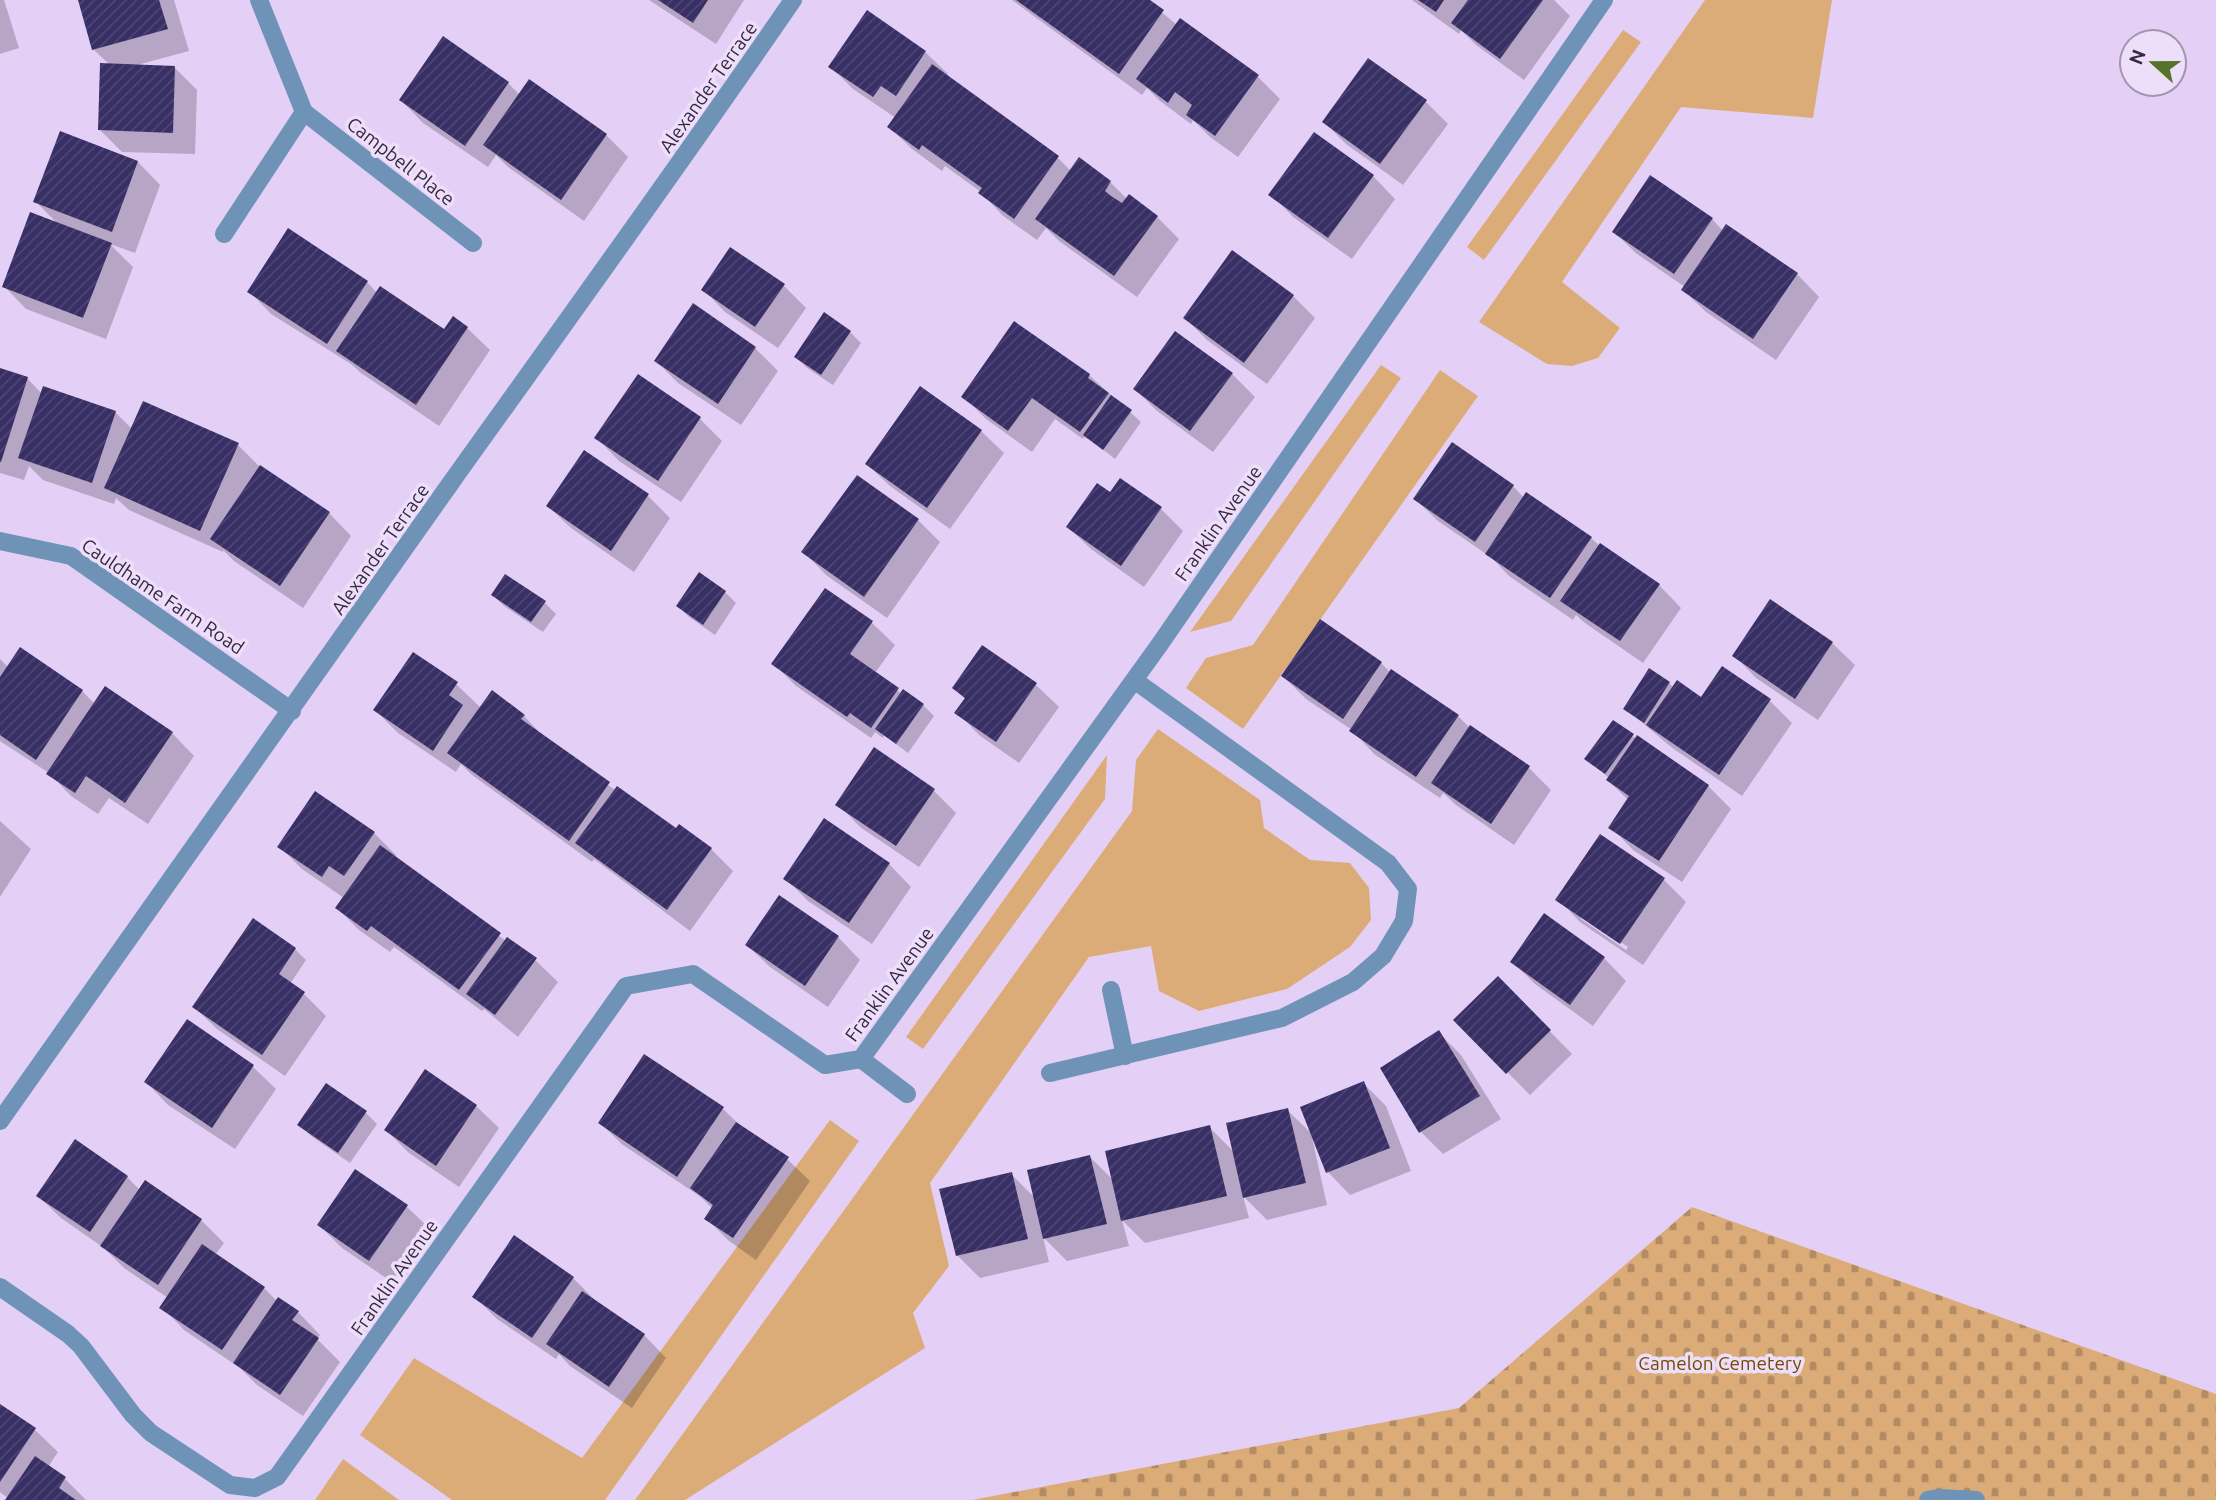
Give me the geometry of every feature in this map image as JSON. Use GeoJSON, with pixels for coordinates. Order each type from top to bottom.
{"type":"FeatureCollection","features":[{"type":"Feature","properties":{"kind":"street"},"geometry":{"type":"LineString","coordinates":[[224,234],[304,112],[259,0]]}},
{"type":"Feature","properties":{"kind":"street","name":"Alexander Terrace"},"geometry":{"type":"LineString","coordinates":[[0,1121],[680,164],[793,0]]}},
{"type":"Feature","properties":{"kind":"street","name":"Franklin Avenue"},"geometry":{"type":"LineString","coordinates":[[0,1287],[81,1346],[133,1415],[151,1433],[230,1485],[254,1488],[277,1477],[626,985],[693,974],[825,1065],[861,1059],[1134,680],[1604,0]]}},
{"type":"Feature","properties":{"kind":"street","name":"Campbell Place"},"geometry":{"type":"LineString","coordinates":[[304,112],[473,243]]}},
{"type":"Feature","properties":{"kind":"street","name":"Cauldhame Farm Road"},"geometry":{"type":"LineString","coordinates":[[0,541],[71,556],[292,711]]}},
{"type":"Feature","properties":{"kind":"street"},"geometry":{"type":"LineString","coordinates":[[1050,1073],[1282,1018],[1353,982],[1383,956],[1404,921],[1408,889],[1388,863],[1134,680]]}},
{"type":"Feature","properties":{"kind":"street"},"geometry":{"type":"LineString","coordinates":[[1111,990],[1125,1056]]}},
{"type":"Feature","properties":{"kind":"street"},"geometry":{"type":"LineString","coordinates":[[861,1059],[907,1094]]}},
{"type":"Feature","properties":{"kind":"street"},"geometry":{"type":"LineString","coordinates":[[1928,1500],[1976,1500]]}},
{"type":"Feature","properties":{"kind":"green space"},"geometry":{"type":"Polygon","coordinates":[[[1705,0],[1832,0],[1813,118],[1681,107],[1562,282],[1620,328],[1598,358],[1572,366],[1547,364],[1479,322],[1705,0]]]}},
{"type":"Feature","properties":{"kind":"green space"},"geometry":{"type":"Polygon","coordinates":[[[1623,30],[1641,42],[1484,260],[1467,247],[1623,30]]]}},
{"type":"Feature","properties":{"kind":"green space"},"geometry":{"type":"Polygon","coordinates":[[[1381,365],[1401,378],[1231,621],[1190,632],[1381,365]]]}},
{"type":"Feature","properties":{"kind":"green space"},"geometry":{"type":"Polygon","coordinates":[[[1440,370],[1478,396],[1243,729],[1186,688],[1206,658],[1253,645],[1440,370]]]}},
{"type":"Feature","properties":{"kind":"green space"},"geometry":{"type":"Polygon","coordinates":[[[1158,729],[1260,800],[1264,828],[1310,860],[1350,863],[1369,888],[1371,920],[1350,947],[1287,989],[1199,1011],[1159,991],[1151,946],[1089,957],[930,1183],[949,1266],[913,1313],[925,1348],[685,1500],[635,1500],[1132,811],[1136,760],[1158,729]]]}},
{"type":"Feature","properties":{"kind":"green space"},"geometry":{"type":"Polygon","coordinates":[[[1107,755],[1105,799],[923,1049],[906,1037],[1107,755]]]}},
{"type":"Feature","properties":{"kind":"green space"},"geometry":{"type":"Polygon","coordinates":[[[830,1120],[859,1141],[605,1500],[452,1500],[360,1435],[414,1358],[582,1458],[830,1120]]]}},
{"type":"Feature","properties":{"kind":"green space","name":"Camelon Cemetery"},"geometry":{"type":"Polygon","coordinates":[[[1692,1207],[2216,1394],[2216,1500],[972,1500],[1459,1408],[1692,1207]]]}},
{"type":"Feature","properties":{"kind":"green space"},"geometry":{"type":"Polygon","coordinates":[[[343,1459],[399,1500],[315,1500],[343,1459]]]}},
{"type":"Feature","properties":{"kind":"building"},"geometry":{"type":"Polygon","coordinates":[[[78,0],[159,0],[168,29],[92,50],[78,0]]]}},
{"type":"Feature","properties":{"kind":"building"},"geometry":{"type":"Polygon","coordinates":[[[658,0],[708,0],[693,23],[658,0]]]}},
{"type":"Feature","properties":{"kind":"building"},"geometry":{"type":"Polygon","coordinates":[[[1016,0],[1150,0],[1164,10],[1119,74],[1016,0]]]}},
{"type":"Feature","properties":{"kind":"building"},"geometry":{"type":"Polygon","coordinates":[[[1418,0],[1444,0],[1436,12],[1418,0]]]}},
{"type":"Feature","properties":{"kind":"building"},"geometry":{"type":"Polygon","coordinates":[[[1468,0],[1543,0],[1500,59],[1451,23],[1468,0]]]}},
{"type":"Feature","properties":{"kind":"building"},"geometry":{"type":"Polygon","coordinates":[[[867,10],[926,51],[896,96],[881,86],[873,97],[828,67],[867,10]]]}},
{"type":"Feature","properties":{"kind":"building"},"geometry":{"type":"Polygon","coordinates":[[[1180,18],[1259,75],[1215,136],[1186,115],[1192,105],[1175,92],[1168,103],[1136,79],[1180,18]]]}},
{"type":"Feature","properties":{"kind":"building"},"geometry":{"type":"Polygon","coordinates":[[[443,36],[509,82],[465,146],[399,100],[443,36]]]}},
{"type":"Feature","properties":{"kind":"building"},"geometry":{"type":"Polygon","coordinates":[[[1368,58],[1427,100],[1380,164],[1322,122],[1368,58]]]}},
{"type":"Feature","properties":{"kind":"building"},"geometry":{"type":"Polygon","coordinates":[[[100,63],[175,66],[173,133],[98,130],[100,63]]]}},
{"type":"Feature","properties":{"kind":"building"},"geometry":{"type":"Polygon","coordinates":[[[932,64],[1059,156],[1014,219],[978,193],[982,188],[922,145],[919,150],[887,127],[932,64]]]}},
{"type":"Feature","properties":{"kind":"building"},"geometry":{"type":"Polygon","coordinates":[[[529,79],[607,134],[561,200],[483,145],[529,79]]]}},
{"type":"Feature","properties":{"kind":"building"},"geometry":{"type":"Polygon","coordinates":[[[60,131],[138,161],[112,232],[33,202],[60,131]]]}},
{"type":"Feature","properties":{"kind":"building"},"geometry":{"type":"Polygon","coordinates":[[[1314,132],[1374,175],[1328,238],[1268,195],[1314,132]]]}},
{"type":"Feature","properties":{"kind":"building"},"geometry":{"type":"Polygon","coordinates":[[[1079,157],[1111,181],[1105,191],[1111,196],[1122,203],[1129,194],[1158,216],[1114,276],[1035,219],[1079,157]]]}},
{"type":"Feature","properties":{"kind":"building"},"geometry":{"type":"Polygon","coordinates":[[[1650,175],[1713,218],[1674,274],[1612,232],[1650,175]]]}},
{"type":"Feature","properties":{"kind":"building"},"geometry":{"type":"Polygon","coordinates":[[[30,212],[112,243],[83,318],[2,287],[30,212]]]}},
{"type":"Feature","properties":{"kind":"building"},"geometry":{"type":"Polygon","coordinates":[[[1726,224],[1798,273],[1753,339],[1681,290],[1726,224]]]}},
{"type":"Feature","properties":{"kind":"building"},"geometry":{"type":"Polygon","coordinates":[[[288,228],[368,281],[327,344],[247,292],[288,228]]]}},
{"type":"Feature","properties":{"kind":"building"},"geometry":{"type":"Polygon","coordinates":[[[730,247],[785,284],[755,327],[701,290],[730,247]]]}},
{"type":"Feature","properties":{"kind":"building"},"geometry":{"type":"Polygon","coordinates":[[[1232,250],[1294,295],[1244,363],[1183,318],[1232,250]]]}},
{"type":"Feature","properties":{"kind":"building"},"geometry":{"type":"Polygon","coordinates":[[[380,286],[444,329],[453,316],[468,327],[416,405],[336,351],[380,286]]]}},
{"type":"Feature","properties":{"kind":"building"},"geometry":{"type":"Polygon","coordinates":[[[693,303],[756,347],[718,404],[654,361],[693,303]]]}},
{"type":"Feature","properties":{"kind":"building"},"geometry":{"type":"Polygon","coordinates":[[[824,312],[851,331],[821,375],[794,357],[824,312]]]}},
{"type":"Feature","properties":{"kind":"building"},"geometry":{"type":"Polygon","coordinates":[[[1014,321],[1090,374],[1088,378],[1109,393],[1080,432],[1032,398],[1008,431],[961,397],[1014,321]]]}},
{"type":"Feature","properties":{"kind":"building"},"geometry":{"type":"Polygon","coordinates":[[[1175,331],[1233,373],[1190,431],[1133,389],[1175,331]]]}},
{"type":"Feature","properties":{"kind":"building"},"geometry":{"type":"Polygon","coordinates":[[[0,368],[28,377],[1,462],[0,462],[0,368]]]}},
{"type":"Feature","properties":{"kind":"building"},"geometry":{"type":"Polygon","coordinates":[[[638,374],[701,417],[658,481],[594,438],[638,374]]]}},
{"type":"Feature","properties":{"kind":"building"},"geometry":{"type":"Polygon","coordinates":[[[43,386],[116,411],[92,483],[18,458],[43,386]]]}},
{"type":"Feature","properties":{"kind":"building"},"geometry":{"type":"Polygon","coordinates":[[[920,386],[982,430],[927,508],[865,464],[920,386]]]}},
{"type":"Feature","properties":{"kind":"building"},"geometry":{"type":"Polygon","coordinates":[[[1111,395],[1132,410],[1103,450],[1083,435],[1111,395]]]}},
{"type":"Feature","properties":{"kind":"building"},"geometry":{"type":"Polygon","coordinates":[[[143,401],[239,443],[200,531],[104,488],[143,401]]]}},
{"type":"Feature","properties":{"kind":"building"},"geometry":{"type":"Polygon","coordinates":[[[1452,442],[1514,485],[1475,542],[1413,499],[1452,442]]]}},
{"type":"Feature","properties":{"kind":"building"},"geometry":{"type":"Polygon","coordinates":[[[584,450],[649,494],[611,551],[546,506],[584,450]]]}},
{"type":"Feature","properties":{"kind":"building"},"geometry":{"type":"Polygon","coordinates":[[[260,465],[330,512],[280,586],[210,539],[260,465]]]}},
{"type":"Feature","properties":{"kind":"building"},"geometry":{"type":"Polygon","coordinates":[[[857,475],[919,519],[864,597],[801,552],[857,475]]]}},
{"type":"Feature","properties":{"kind":"building"},"geometry":{"type":"Polygon","coordinates":[[[1120,478],[1162,507],[1121,566],[1066,527],[1097,483],[1110,492],[1120,478]]]}},
{"type":"Feature","properties":{"kind":"building"},"geometry":{"type":"Polygon","coordinates":[[[1526,492],[1592,537],[1550,598],[1485,554],[1526,492]]]}},
{"type":"Feature","properties":{"kind":"building"},"geometry":{"type":"Polygon","coordinates":[[[1600,543],[1660,584],[1620,641],[1560,601],[1600,543]]]}},
{"type":"Feature","properties":{"kind":"building"},"geometry":{"type":"Polygon","coordinates":[[[699,572],[726,591],[703,625],[676,606],[699,572]]]}},
{"type":"Feature","properties":{"kind":"building"},"geometry":{"type":"Polygon","coordinates":[[[505,574],[546,601],[531,622],[491,595],[505,574]]]}},
{"type":"Feature","properties":{"kind":"building"},"geometry":{"type":"Polygon","coordinates":[[[825,588],[873,621],[850,654],[899,688],[871,728],[850,713],[847,717],[771,664],[825,588]]]}},
{"type":"Feature","properties":{"kind":"building"},"geometry":{"type":"Polygon","coordinates":[[[1770,599],[1833,642],[1795,699],[1732,656],[1770,599]]]}},
{"type":"Feature","properties":{"kind":"building"},"geometry":{"type":"Polygon","coordinates":[[[1320,619],[1382,662],[1343,719],[1281,676],[1320,619]]]}},
{"type":"Feature","properties":{"kind":"building"},"geometry":{"type":"Polygon","coordinates":[[[982,645],[1037,683],[996,742],[954,713],[965,698],[952,688],[982,645]]]}},
{"type":"Feature","properties":{"kind":"building"},"geometry":{"type":"Polygon","coordinates":[[[20,647],[83,690],[36,760],[0,735],[0,677],[20,647]]]}},
{"type":"Feature","properties":{"kind":"building"},"geometry":{"type":"Polygon","coordinates":[[[413,652],[458,682],[449,695],[463,705],[433,751],[373,710],[413,652]]]}},
{"type":"Feature","properties":{"kind":"building"},"geometry":{"type":"Polygon","coordinates":[[[1722,666],[1771,699],[1719,775],[1646,725],[1677,680],[1701,697],[1722,666]]]}},
{"type":"Feature","properties":{"kind":"building"},"geometry":{"type":"Polygon","coordinates":[[[1649,668],[1670,682],[1644,723],[1623,709],[1649,668]]]}},
{"type":"Feature","properties":{"kind":"building"},"geometry":{"type":"Polygon","coordinates":[[[1391,669],[1459,715],[1416,777],[1349,731],[1391,669]]]}},
{"type":"Feature","properties":{"kind":"building"},"geometry":{"type":"Polygon","coordinates":[[[105,686],[173,732],[125,803],[86,776],[75,793],[46,774],[105,686]]]}},
{"type":"Feature","properties":{"kind":"building"},"geometry":{"type":"Polygon","coordinates":[[[903,689],[924,704],[896,744],[875,729],[903,689]]]}},
{"type":"Feature","properties":{"kind":"building"},"geometry":{"type":"Polygon","coordinates":[[[492,690],[525,715],[521,719],[610,782],[569,841],[447,753],[492,690]]]}},
{"type":"Feature","properties":{"kind":"building"},"geometry":{"type":"Polygon","coordinates":[[[1613,720],[1634,734],[1605,774],[1584,759],[1613,720]]]}},
{"type":"Feature","properties":{"kind":"building"},"geometry":{"type":"Polygon","coordinates":[[[1470,725],[1530,766],[1491,824],[1431,783],[1470,725]]]}},
{"type":"Feature","properties":{"kind":"building"},"geometry":{"type":"Polygon","coordinates":[[[1637,735],[1709,785],[1659,861],[1608,828],[1629,796],[1606,780],[1637,735]]]}},
{"type":"Feature","properties":{"kind":"building"},"geometry":{"type":"Polygon","coordinates":[[[874,747],[935,789],[896,846],[835,805],[874,747]]]}},
{"type":"Feature","properties":{"kind":"building"},"geometry":{"type":"Polygon","coordinates":[[[617,786],[676,828],[679,824],[712,848],[667,910],[575,843],[617,786]]]}},
{"type":"Feature","properties":{"kind":"building"},"geometry":{"type":"Polygon","coordinates":[[[315,791],[375,832],[344,876],[329,866],[322,877],[277,847],[315,791]]]}},
{"type":"Feature","properties":{"kind":"building"},"geometry":{"type":"Polygon","coordinates":[[[824,818],[890,863],[849,923],[783,879],[824,818]]]}},
{"type":"Feature","properties":{"kind":"building"},"geometry":{"type":"Polygon","coordinates":[[[1600,834],[1665,878],[1620,944],[1555,900],[1600,834]]]}},
{"type":"Feature","properties":{"kind":"building"},"geometry":{"type":"Polygon","coordinates":[[[380,845],[501,933],[459,990],[371,926],[367,931],[335,908],[380,845]]]}},
{"type":"Feature","properties":{"kind":"building"},"geometry":{"type":"Polygon","coordinates":[[[779,895],[839,936],[805,986],[745,945],[779,895]]]}},
{"type":"Feature","properties":{"kind":"building"},"geometry":{"type":"Polygon","coordinates":[[[1544,913],[1605,957],[1570,1005],[1510,962],[1544,913]]]}},
{"type":"Feature","properties":{"kind":"building"},"geometry":{"type":"Polygon","coordinates":[[[253,918],[296,948],[279,974],[305,992],[262,1055],[192,1007],[253,918]]]}},
{"type":"Feature","properties":{"kind":"building"},"geometry":{"type":"Polygon","coordinates":[[[507,937],[537,958],[495,1015],[466,994],[507,937]]]}},
{"type":"Feature","properties":{"kind":"building"},"geometry":{"type":"Polygon","coordinates":[[[1498,976],[1551,1030],[1506,1074],[1453,1020],[1498,976]]]}},
{"type":"Feature","properties":{"kind":"building"},"geometry":{"type":"Polygon","coordinates":[[[187,1019],[254,1065],[212,1128],[144,1082],[187,1019]]]}},
{"type":"Feature","properties":{"kind":"building"},"geometry":{"type":"Polygon","coordinates":[[[1439,1030],[1480,1096],[1419,1133],[1380,1068],[1439,1030]]]}},
{"type":"Feature","properties":{"kind":"building"},"geometry":{"type":"Polygon","coordinates":[[[644,1054],[724,1107],[677,1177],[598,1123],[644,1054]]]}},
{"type":"Feature","properties":{"kind":"building"},"geometry":{"type":"Polygon","coordinates":[[[425,1069],[477,1105],[436,1166],[384,1130],[425,1069]]]}},
{"type":"Feature","properties":{"kind":"building"},"geometry":{"type":"Polygon","coordinates":[[[1364,1081],[1390,1148],[1326,1173],[1300,1107],[1364,1081]]]}},
{"type":"Feature","properties":{"kind":"building"},"geometry":{"type":"Polygon","coordinates":[[[326,1083],[367,1111],[338,1153],[297,1125],[326,1083]]]}},
{"type":"Feature","properties":{"kind":"building"},"geometry":{"type":"Polygon","coordinates":[[[1288,1108],[1306,1183],[1243,1198],[1226,1123],[1288,1108]]]}},
{"type":"Feature","properties":{"kind":"building"},"geometry":{"type":"Polygon","coordinates":[[[736,1122],[789,1157],[733,1238],[704,1219],[713,1205],[690,1188],[736,1122]]]}},
{"type":"Feature","properties":{"kind":"building"},"geometry":{"type":"Polygon","coordinates":[[[1210,1125],[1227,1196],[1121,1221],[1105,1151],[1210,1125]]]}},
{"type":"Feature","properties":{"kind":"building"},"geometry":{"type":"Polygon","coordinates":[[[75,1139],[128,1176],[90,1232],[36,1196],[75,1139]]]}},
{"type":"Feature","properties":{"kind":"building"},"geometry":{"type":"Polygon","coordinates":[[[1090,1155],[1107,1224],[1043,1239],[1027,1170],[1090,1155]]]}},
{"type":"Feature","properties":{"kind":"building"},"geometry":{"type":"Polygon","coordinates":[[[355,1169],[408,1205],[369,1261],[317,1225],[355,1169]]]}},
{"type":"Feature","properties":{"kind":"building"},"geometry":{"type":"Polygon","coordinates":[[[1012,1172],[1028,1239],[956,1256],[939,1189],[1012,1172]]]}},
{"type":"Feature","properties":{"kind":"building"},"geometry":{"type":"Polygon","coordinates":[[[145,1180],[202,1219],[158,1285],[100,1246],[145,1180]]]}},
{"type":"Feature","properties":{"kind":"building"},"geometry":{"type":"Polygon","coordinates":[[[514,1235],[574,1277],[532,1338],[472,1297],[514,1235]]]}},
{"type":"Feature","properties":{"kind":"building"},"geometry":{"type":"Polygon","coordinates":[[[202,1244],[265,1287],[222,1350],[159,1308],[202,1244]]]}},
{"type":"Feature","properties":{"kind":"building"},"geometry":{"type":"Polygon","coordinates":[[[582,1291],[645,1334],[609,1387],[546,1344],[582,1291]]]}},
{"type":"Feature","properties":{"kind":"building"},"geometry":{"type":"Polygon","coordinates":[[[278,1297],[299,1311],[292,1320],[319,1338],[280,1395],[233,1363],[278,1297]]]}},
{"type":"Feature","properties":{"kind":"building"},"geometry":{"type":"Polygon","coordinates":[[[0,1404],[36,1428],[0,1482],[0,1404]]]}},
{"type":"Feature","properties":{"kind":"building"},"geometry":{"type":"Polygon","coordinates":[[[35,1456],[66,1477],[59,1488],[76,1500],[5,1500],[35,1456]]]}}]}
